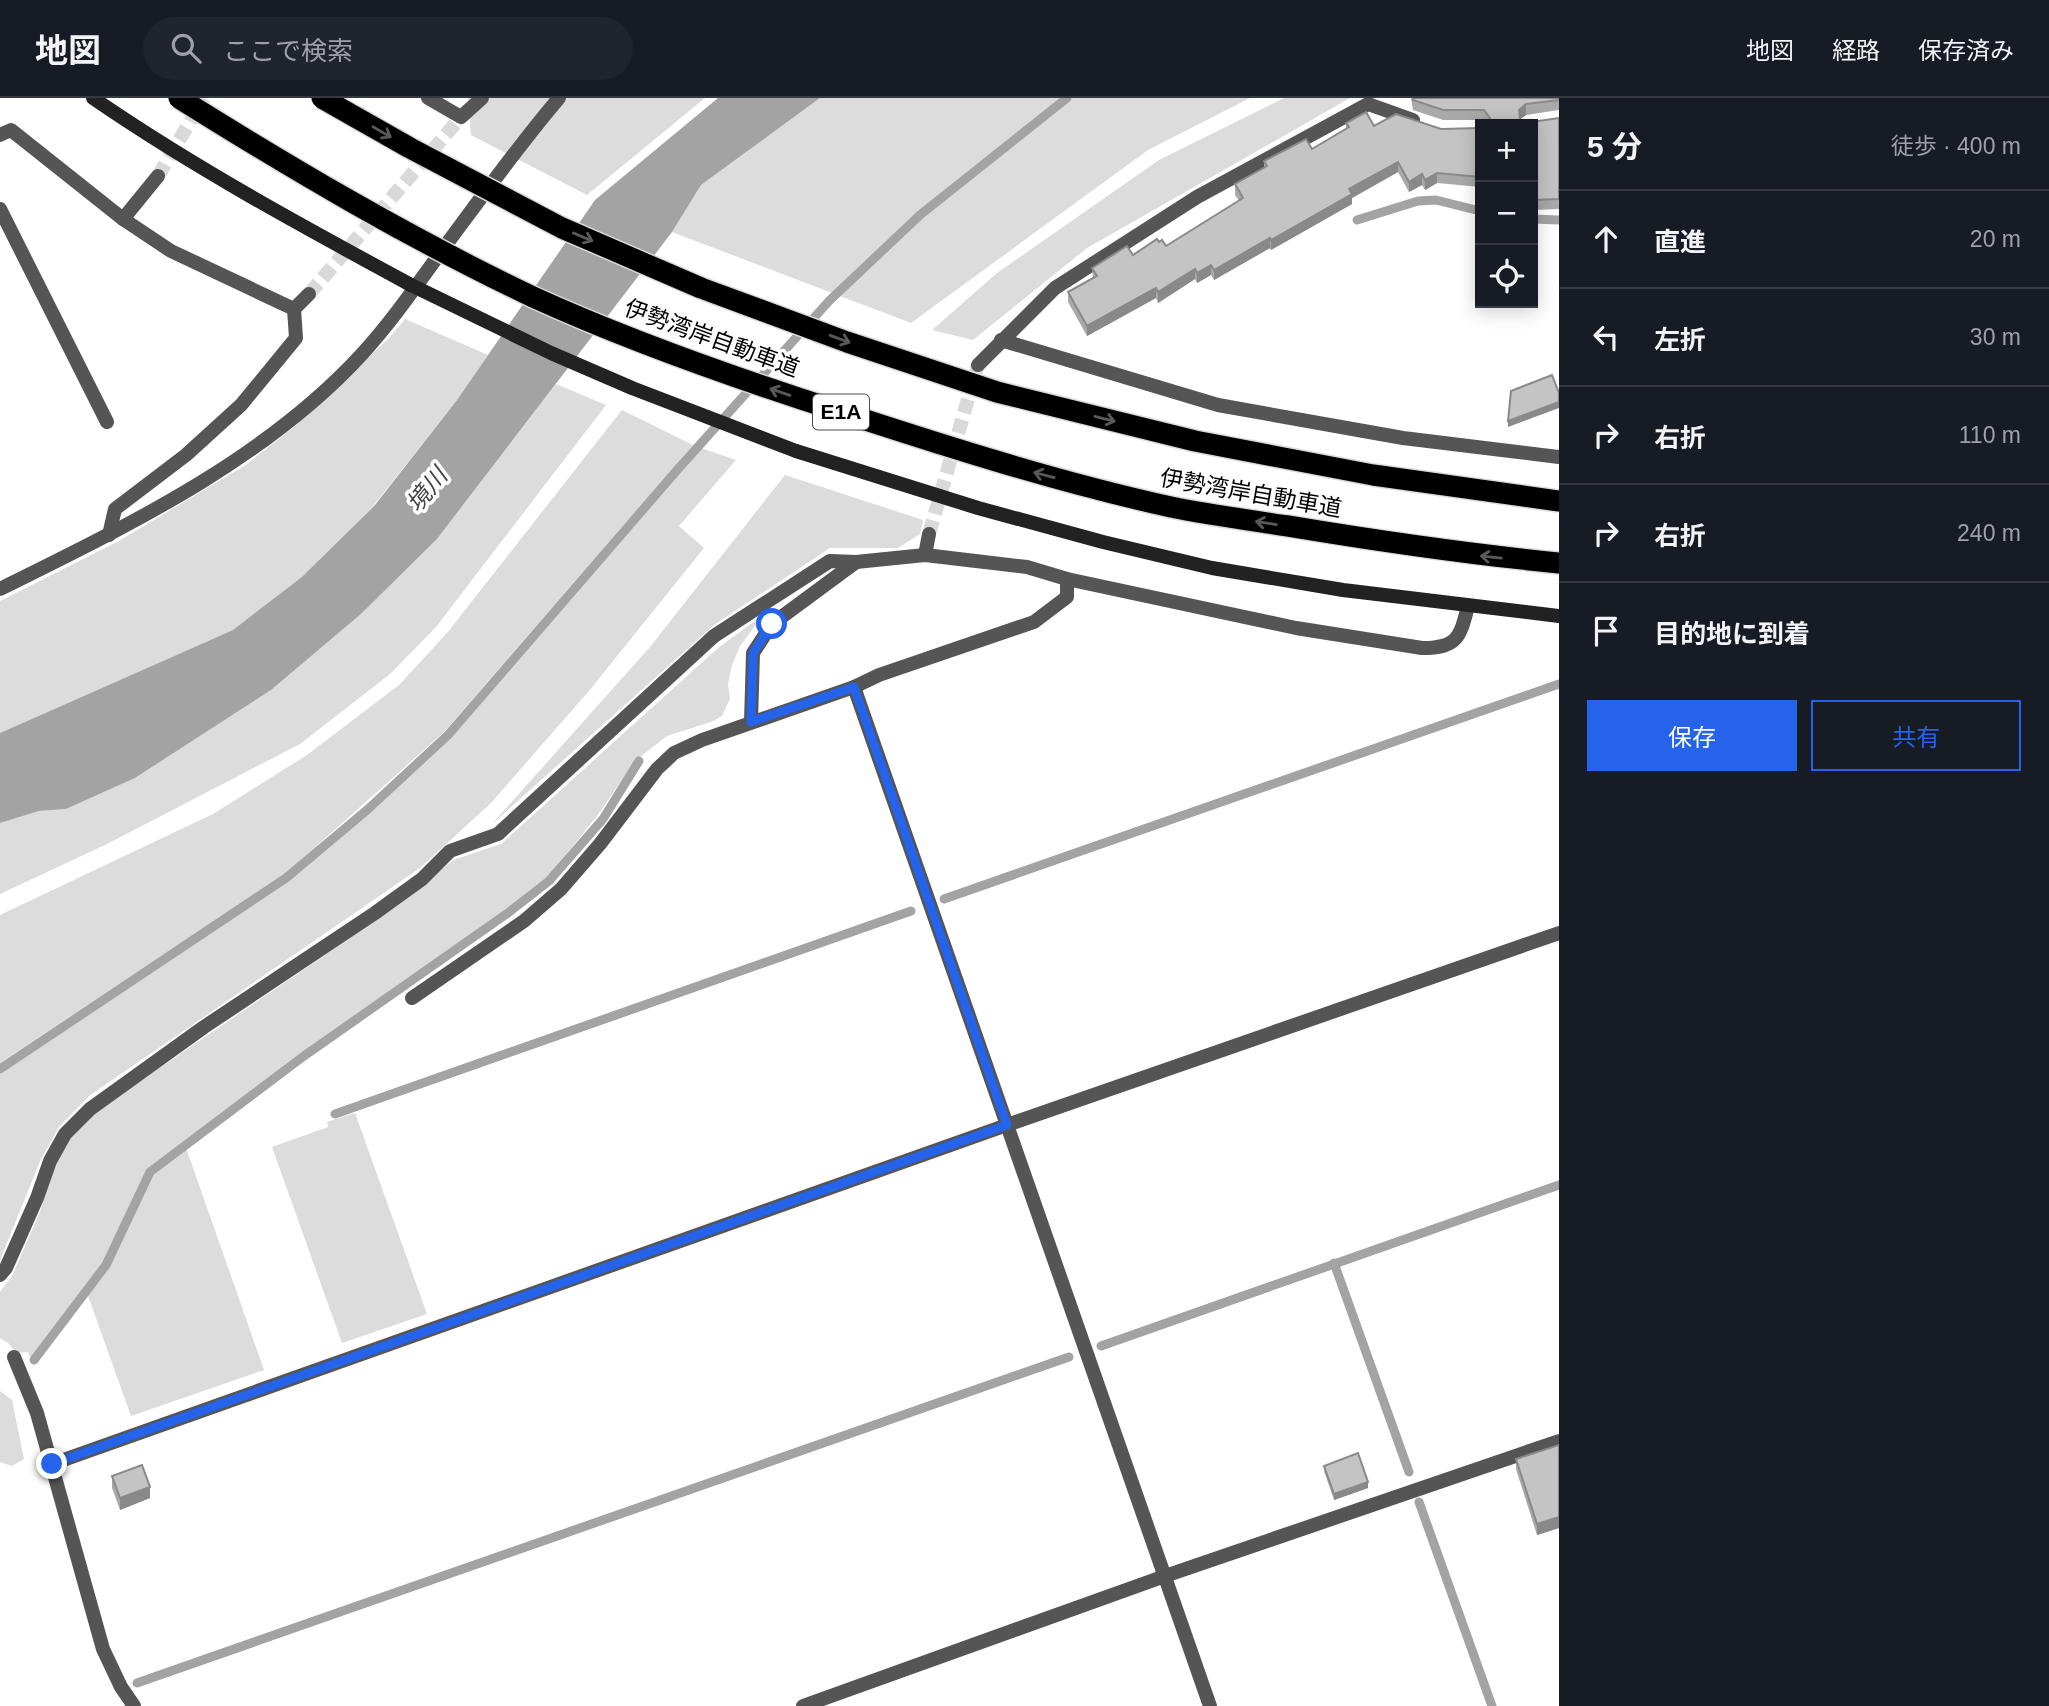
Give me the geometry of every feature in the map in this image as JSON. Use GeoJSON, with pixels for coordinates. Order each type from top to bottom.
{"type":"FeatureCollection","features":[{"type":"Feature","properties":{"kind":"highway","name":"伊勢湾岸自動車道"},"geometry":{"type":"LineString","coordinates":[[179,98],[269,154],[400,228],[534,297],[666,353],[807,401],[992,461],[1176,508],[1371,540],[1484,556],[1559,563]]}},
{"type":"Feature","properties":{"kind":"highway","name":"伊勢湾岸自動車道"},"geometry":{"type":"LineString","coordinates":[[322,98],[562,228],[701,288],[847,342],[998,392],[1195,441],[1373,475],[1559,501]]}},
{"type":"Feature","properties":{"kind":"street"},"geometry":{"type":"LineString","coordinates":[[93,98],[154,140],[269,208],[411,285],[551,353],[696,414],[796,452],[978,508],[1200,565],[1343,590],[1559,616]]}},
{"type":"Feature","properties":{"kind":"street"},"geometry":{"type":"LineString","coordinates":[[428,98],[461,117],[482,98]]}},
{"type":"Feature","properties":{"kind":"street"},"geometry":{"type":"LineString","coordinates":[[0,589],[109,535],[180,495],[289,423],[361,355],[397,313],[514,152],[559,98]]}},
{"type":"Feature","properties":{"kind":"street"},"geometry":{"type":"LineString","coordinates":[[978,365],[1055,289],[1175,211],[1368,104],[1429,126]]}},
{"type":"Feature","properties":{"kind":"street"},"geometry":{"type":"LineString","coordinates":[[0,135],[10,130],[123,219],[171,251],[294,309]]}},
{"type":"Feature","properties":{"kind":"street"},"geometry":{"type":"LineString","coordinates":[[123,219],[158,176]]}},
{"type":"Feature","properties":{"kind":"street"},"geometry":{"type":"LineString","coordinates":[[0,209],[107,422]]}},
{"type":"Feature","properties":{"kind":"street"},"geometry":{"type":"LineString","coordinates":[[109,535],[115,509],[186,455],[241,405],[296,338],[294,309],[309,293]]}},
{"type":"Feature","properties":{"kind":"street"},"geometry":{"type":"LineString","coordinates":[[1001,340],[1218,405],[1403,438],[1559,457]]}},
{"type":"Feature","properties":{"kind":"street"},"geometry":{"type":"LineString","coordinates":[[925,555],[929,534]]}},
{"type":"Feature","properties":{"kind":"street"},"geometry":{"type":"LineString","coordinates":[[0,1275],[6,1268],[37,1198],[50,1161],[65,1134],[90,1109],[204,1027],[375,913],[422,879],[450,851],[498,834],[713,636],[830,561],[856,562],[925,555],[1027,567],[1067,579],[1296,628],[1422,648],[1439,648],[1453,643],[1462,629],[1468,606]]}},
{"type":"Feature","properties":{"kind":"street"},"geometry":{"type":"LineString","coordinates":[[751,722],[753,653],[759,643],[772,624],[856,562]]}},
{"type":"Feature","properties":{"kind":"street"},"geometry":{"type":"LineString","coordinates":[[412,998],[524,921],[561,888],[600,844],[657,769],[674,753],[751,722],[854,687],[879,675],[1034,622],[1067,597],[1067,579]]}},
{"type":"Feature","properties":{"kind":"street"},"geometry":{"type":"LineString","coordinates":[[854,687],[1210,1706]]}},
{"type":"Feature","properties":{"kind":"street"},"geometry":{"type":"LineString","coordinates":[[52,1464],[1007,1125],[1559,933]]}},
{"type":"Feature","properties":{"kind":"street"},"geometry":{"type":"LineString","coordinates":[[14,1357],[37,1413],[103,1649],[121,1687],[134,1706]]}},
{"type":"Feature","properties":{"kind":"street"},"geometry":{"type":"LineString","coordinates":[[803,1706],[825,1702],[1165,1576],[1559,1441]]}},
{"type":"Feature","properties":{"kind":"shaded area"},"geometry":{"type":"Polygon","coordinates":[[[468,98],[705,98],[587,195],[471,135],[468,98]]]}},
{"type":"Feature","properties":{"kind":"shaded area"},"geometry":{"type":"Polygon","coordinates":[[[820,98],[1250,98],[1148,150],[911,323],[672,232],[701,185],[820,98]]]}},
{"type":"Feature","properties":{"kind":"shaded area"},"geometry":{"type":"Polygon","coordinates":[[[1284,98],[1350,98],[1087,248],[973,340],[932,330],[997,273],[1159,160],[1284,98]]]}},
{"type":"Feature","properties":{"kind":"shaded area"},"geometry":{"type":"Polygon","coordinates":[[[405,319],[488,355],[457,400],[374,505],[302,578],[233,630],[0,733],[0,601],[117,542],[244,466],[294,427],[390,337],[405,319]]]}},
{"type":"Feature","properties":{"kind":"shaded area"},"geometry":{"type":"Polygon","coordinates":[[[556,384],[606,405],[436,627],[390,674],[300,744],[105,845],[0,894],[0,823],[39,811],[66,809],[135,778],[271,690],[361,614],[437,539],[556,384]]]}},
{"type":"Feature","properties":{"kind":"shaded area"},"geometry":{"type":"Polygon","coordinates":[[[622,410],[693,445],[444,732],[284,875],[0,1063],[0,915],[213,814],[307,755],[399,685],[447,633],[622,410]]]}},
{"type":"Feature","properties":{"kind":"shaded area"},"geometry":{"type":"Polygon","coordinates":[[[701,448],[736,460],[679,526],[704,548],[588,692],[491,803],[420,868],[89,1096],[59,1127],[41,1159],[0,1260],[0,1073],[284,884],[362,818],[451,736],[701,448]]]}},
{"type":"Feature","properties":{"kind":"shaded area"},"geometry":{"type":"Polygon","coordinates":[[[785,475],[923,520],[920,534],[898,548],[830,548],[714,625],[491,825],[650,647],[785,475]]]}},
{"type":"Feature","properties":{"kind":"shaded area"},"geometry":{"type":"Polygon","coordinates":[[[764,614],[740,646],[732,665],[728,684],[730,699],[722,716],[667,736],[635,761],[597,816],[546,879],[507,911],[302,1054],[148,1171],[104,1263],[31,1360],[28,1352],[17,1353],[0,1338],[0,1292],[12,1276],[40,1212],[55,1164],[70,1137],[98,1110],[400,904],[453,860],[501,844],[718,648],[764,614]]]}},
{"type":"Feature","properties":{"kind":"shaded area"},"geometry":{"type":"Polygon","coordinates":[[[355,1113],[427,1314],[342,1343],[272,1147],[328,1127],[327,1122],[355,1113]]]}},
{"type":"Feature","properties":{"kind":"shaded area"},"geometry":{"type":"Polygon","coordinates":[[[185,1145],[264,1370],[131,1416],[87,1293],[107,1266],[151,1173],[185,1145]]]}},
{"type":"Feature","properties":{"kind":"shaded area"},"geometry":{"type":"Polygon","coordinates":[[[0,1391],[12,1400],[24,1459],[12,1466],[0,1462],[0,1391]]]}},
{"type":"Feature","properties":{"kind":"water","name":"境川"},"geometry":{"type":"Polygon","coordinates":[[[718,98],[820,98],[701,185],[672,232],[437,539],[361,614],[271,690],[135,778],[66,809],[39,811],[0,823],[0,733],[233,630],[302,577],[375,505],[457,400],[595,200],[718,98]]]}},
{"type":"Feature","properties":{"kind":"building"},"geometry":{"type":"Polygon","coordinates":[[[1559,98],[1526,104],[1519,110],[1520,119],[1490,119],[1484,110],[1443,110],[1413,100],[1559,98]]]}},
{"type":"Feature","properties":{"kind":"building"},"geometry":{"type":"Polygon","coordinates":[[[1366,112],[1374,126],[1396,114],[1441,129],[1475,128],[1475,177],[1437,173],[1425,180],[1422,174],[1409,182],[1398,162],[1349,189],[1352,194],[1271,240],[1270,238],[1214,270],[1211,265],[1197,273],[1195,269],[1158,292],[1156,288],[1087,326],[1068,292],[1097,276],[1092,268],[1127,246],[1133,255],[1157,239],[1159,242],[1162,240],[1166,246],[1243,198],[1235,184],[1267,166],[1264,161],[1306,139],[1312,149],[1349,127],[1346,123],[1366,112]]]}},
{"type":"Feature","properties":{"kind":"building"},"geometry":{"type":"Polygon","coordinates":[[[1559,118],[1559,199],[1538,200],[1538,121],[1559,118]]]}},
{"type":"Feature","properties":{"kind":"building"},"geometry":{"type":"Polygon","coordinates":[[[1552,375],[1559,393],[1559,402],[1508,421],[1511,391],[1552,375]]]}},
{"type":"Feature","properties":{"kind":"building"},"geometry":{"type":"Polygon","coordinates":[[[1559,1445],[1559,1517],[1537,1524],[1516,1459],[1559,1445]]]}},
{"type":"Feature","properties":{"kind":"building"},"geometry":{"type":"Polygon","coordinates":[[[1358,1453],[1368,1482],[1334,1494],[1324,1466],[1358,1453]]]}},
{"type":"Feature","properties":{"kind":"building"},"geometry":{"type":"Polygon","coordinates":[[[142,1465],[150,1487],[120,1498],[112,1476],[142,1465]]]}},
{"type":"Feature","properties":{"kind":"waterway"},"geometry":{"type":"LineString","coordinates":[[0,1069],[286,878],[367,810],[448,735],[678,469],[829,301],[920,215],[1067,98]]}},
{"type":"Feature","properties":{"kind":"waterway"},"geometry":{"type":"LineString","coordinates":[[1357,220],[1418,201],[1436,200],[1475,210]]}},
{"type":"Feature","properties":{"kind":"waterway"},"geometry":{"type":"LineString","coordinates":[[1538,219],[1559,220]]}},
{"type":"Feature","properties":{"kind":"waterway"},"geometry":{"type":"LineString","coordinates":[[944,899],[1559,684]]}},
{"type":"Feature","properties":{"kind":"waterway"},"geometry":{"type":"LineString","coordinates":[[34,1360],[106,1265],[150,1172],[304,1056],[508,913],[549,881],[603,819],[639,761]]}},
{"type":"Feature","properties":{"kind":"waterway"},"geometry":{"type":"LineString","coordinates":[[335,1114],[911,911]]}},
{"type":"Feature","properties":{"kind":"waterway"},"geometry":{"type":"LineString","coordinates":[[1101,1346],[1559,1185]]}},
{"type":"Feature","properties":{"kind":"waterway"},"geometry":{"type":"LineString","coordinates":[[1334,1263],[1409,1472]]}},
{"type":"Feature","properties":{"kind":"waterway"},"geometry":{"type":"LineString","coordinates":[[137,1683],[1069,1357]]}},
{"type":"Feature","properties":{"kind":"waterway"},"geometry":{"type":"LineString","coordinates":[[1419,1502],[1492,1706]]}},
{"type":"Feature","properties":{"kind":"tunnel"},"geometry":{"type":"LineString","coordinates":[[158,176],[204,98]]}},
{"type":"Feature","properties":{"kind":"tunnel"},"geometry":{"type":"LineString","coordinates":[[309,294],[461,117]]}},
{"type":"Feature","properties":{"kind":"tunnel"},"geometry":{"type":"LineString","coordinates":[[929,534],[978,365]]}},
{"type":"Feature","properties":{"kind":"route"},"geometry":{"type":"LineString","coordinates":[[52,1464],[1007,1125],[854,687],[751,722],[753,653],[772,624]]}}]}
